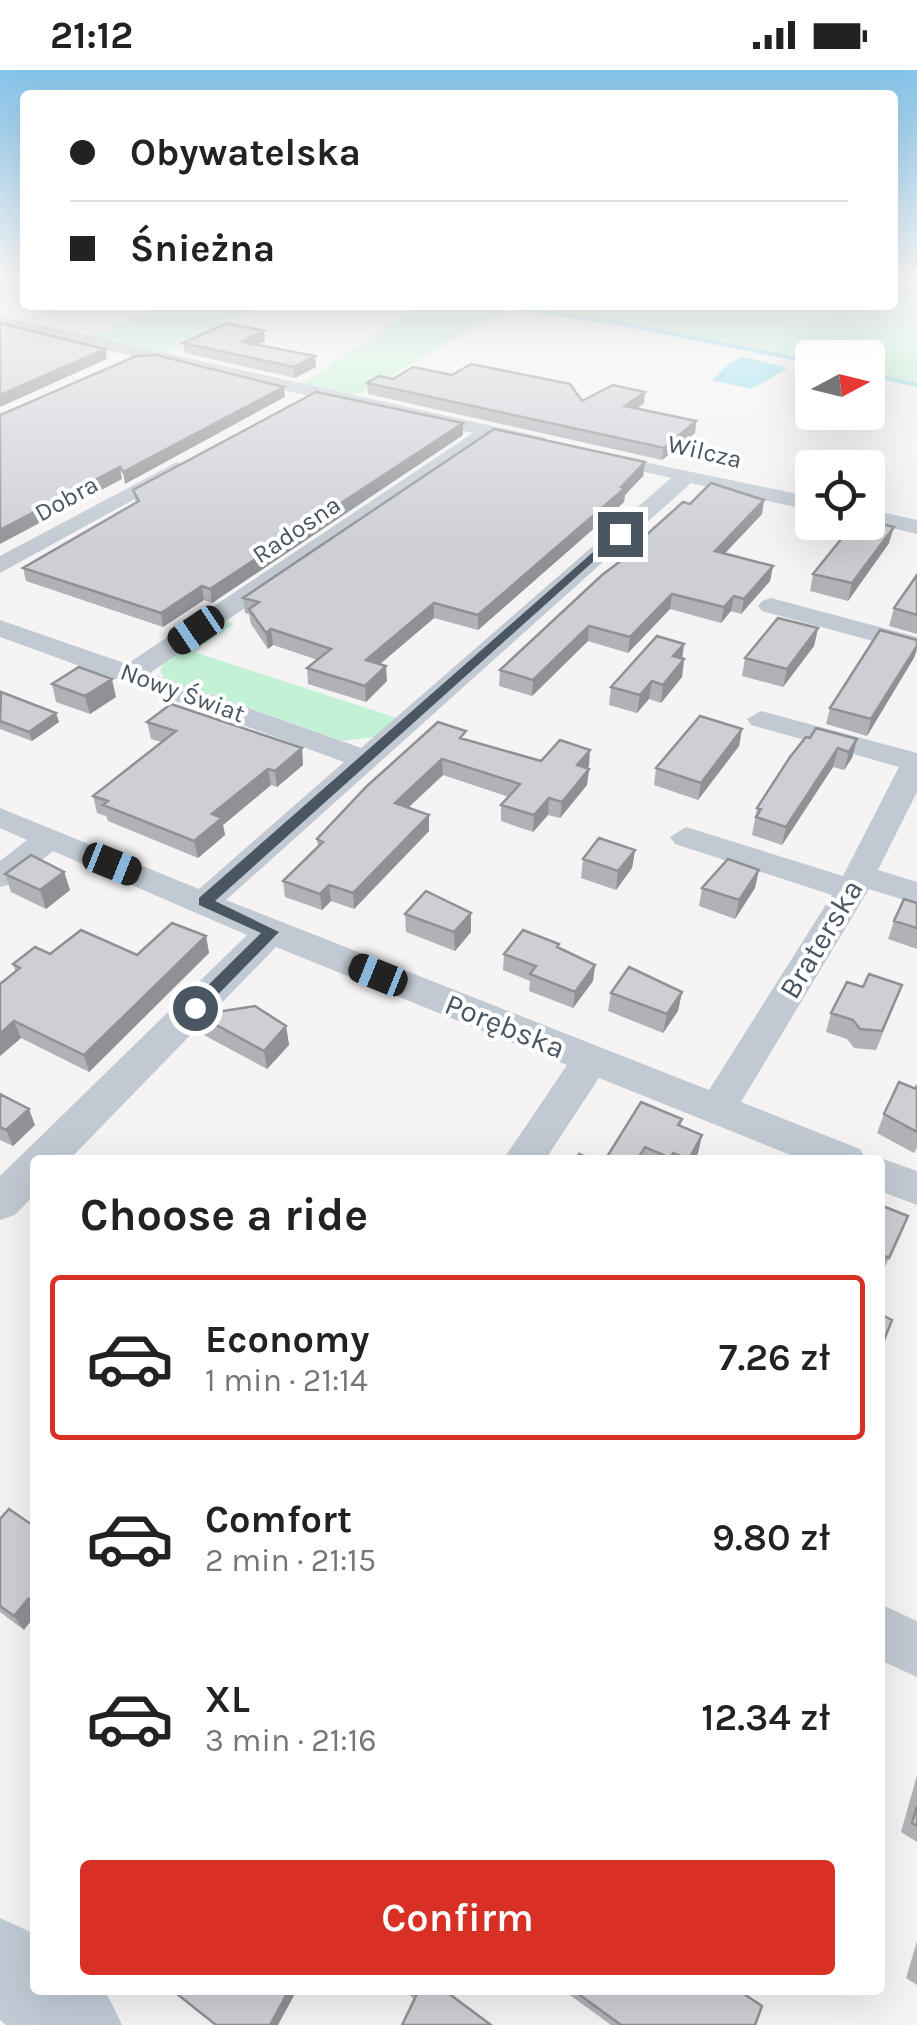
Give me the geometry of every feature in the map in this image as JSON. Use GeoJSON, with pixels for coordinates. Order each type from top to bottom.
{"type":"FeatureCollection","features":[{"type":"Feature","properties":{"kind":"street","name":"Wilcza"},"geometry":{"type":"LineString","coordinates":[[212,368],[795,500]]}},
{"type":"Feature","properties":{"kind":"street"},"geometry":{"type":"LineString","coordinates":[[285,409],[317,392]]}},
{"type":"Feature","properties":{"kind":"street","name":"Radosna"},"geometry":{"type":"LineString","coordinates":[[132,672],[491,430]]}},
{"type":"Feature","properties":{"kind":"street","name":"Dobra"},"geometry":{"type":"LineString","coordinates":[[0,566],[201,455]]}},
{"type":"Feature","properties":{"kind":"street"},"geometry":{"type":"LineString","coordinates":[[204,902],[686,476]]}},
{"type":"Feature","properties":{"kind":"street"},"geometry":{"type":"LineString","coordinates":[[885,520],[917,527]]}},
{"type":"Feature","properties":{"kind":"street"},"geometry":{"type":"LineString","coordinates":[[771,606],[917,645]]}},
{"type":"Feature","properties":{"kind":"street","name":"Nowy Świat"},"geometry":{"type":"LineString","coordinates":[[0,628],[132,672],[364,759]]}},
{"type":"Feature","properties":{"kind":"street","name":"Braterska"},"geometry":{"type":"LineString","coordinates":[[716,1109],[856,883],[917,763],[761,719]]}},
{"type":"Feature","properties":{"kind":"street","name":"Porębska"},"geometry":{"type":"LineString","coordinates":[[0,817],[271,932],[833,1155]]}},
{"type":"Feature","properties":{"kind":"street"},"geometry":{"type":"LineString","coordinates":[[686,837],[856,883],[917,893]]}},
{"type":"Feature","properties":{"kind":"street"},"geometry":{"type":"LineString","coordinates":[[0,877],[50,838]]}},
{"type":"Feature","properties":{"kind":"street"},"geometry":{"type":"LineString","coordinates":[[48,1155],[271,932]]}},
{"type":"Feature","properties":{"kind":"street"},"geometry":{"type":"LineString","coordinates":[[525,1155],[591,1060]]}},
{"type":"Feature","properties":{"kind":"street"},"geometry":{"type":"LineString","coordinates":[[0,1203],[30,1173]]}},
{"type":"Feature","properties":{"kind":"street"},"geometry":{"type":"LineString","coordinates":[[885,1176],[917,1188]]}},
{"type":"Feature","properties":{"kind":"street"},"geometry":{"type":"LineString","coordinates":[[885,1634],[917,1650]]}},
{"type":"Feature","properties":{"kind":"street"},"geometry":{"type":"LineString","coordinates":[[0,1962],[30,1987]]}},
{"type":"Feature","properties":{"kind":"street"},"geometry":{"type":"LineString","coordinates":[[40,1995],[76,2025]]}},
{"type":"Feature","properties":{"kind":"green space"},"geometry":{"type":"Polygon","coordinates":[[[325,368],[403,368],[357,395],[301,384],[325,368]]]}},
{"type":"Feature","properties":{"kind":"green space"},"geometry":{"type":"Polygon","coordinates":[[[885,368],[917,368],[917,383],[885,376],[885,368]]]}},
{"type":"Feature","properties":{"kind":"green space"},"geometry":{"type":"Polygon","coordinates":[[[224,621],[234,624],[194,652],[397,718],[374,737],[342,741],[165,678],[160,671],[164,662],[224,621]]]}},
{"type":"Feature","properties":{"kind":"water"},"geometry":{"type":"Polygon","coordinates":[[[724,368],[787,369],[751,389],[712,380],[724,368]]]}},
{"type":"Feature","properties":{"kind":"building"},"geometry":{"type":"Polygon","coordinates":[[[0,368],[61,368],[0,395],[0,368]]]}},
{"type":"Feature","properties":{"kind":"building"},"geometry":{"type":"Polygon","coordinates":[[[108,368],[209,368],[284,387],[123,472],[120,467],[0,530],[0,415],[108,368]]]}},
{"type":"Feature","properties":{"kind":"building"},"geometry":{"type":"Polygon","coordinates":[[[411,368],[452,375],[464,368],[492,368],[570,384],[582,401],[613,385],[645,392],[625,406],[696,421],[664,448],[367,383],[379,376],[393,379],[411,368]]]}},
{"type":"Feature","properties":{"kind":"building"},"geometry":{"type":"Polygon","coordinates":[[[316,392],[463,423],[210,589],[202,586],[161,613],[23,568],[139,501],[133,490],[316,392]]]}},
{"type":"Feature","properties":{"kind":"building"},"geometry":{"type":"Polygon","coordinates":[[[494,429],[645,462],[621,487],[625,488],[478,615],[434,603],[366,660],[386,666],[365,686],[307,668],[331,649],[271,629],[266,633],[249,609],[259,602],[243,598],[494,429]]]}},
{"type":"Feature","properties":{"kind":"building"},"geometry":{"type":"Polygon","coordinates":[[[711,483],[764,500],[715,551],[773,566],[744,599],[734,596],[724,607],[672,594],[630,637],[589,626],[533,680],[500,670],[602,575],[638,548],[634,546],[683,502],[690,504],[711,483]]]}},
{"type":"Feature","properties":{"kind":"building"},"geometry":{"type":"Polygon","coordinates":[[[885,525],[894,527],[885,539],[885,525]]]}},
{"type":"Feature","properties":{"kind":"building"},"geometry":{"type":"Polygon","coordinates":[[[840,540],[884,540],[852,583],[813,574],[840,540]]]}},
{"type":"Feature","properties":{"kind":"building"},"geometry":{"type":"Polygon","coordinates":[[[917,575],[917,615],[894,608],[917,575]]]}},
{"type":"Feature","properties":{"kind":"building"},"geometry":{"type":"Polygon","coordinates":[[[778,618],[818,628],[787,669],[745,658],[778,618]]]}},
{"type":"Feature","properties":{"kind":"building"},"geometry":{"type":"Polygon","coordinates":[[[880,630],[917,640],[917,646],[871,719],[830,708],[880,630]]]}},
{"type":"Feature","properties":{"kind":"building"},"geometry":{"type":"Polygon","coordinates":[[[657,636],[684,644],[673,656],[684,659],[663,685],[652,681],[640,695],[611,687],[657,636]]]}},
{"type":"Feature","properties":{"kind":"building"},"geometry":{"type":"Polygon","coordinates":[[[79,667],[112,679],[85,696],[52,684],[79,667]]]}},
{"type":"Feature","properties":{"kind":"building"},"geometry":{"type":"Polygon","coordinates":[[[1,692],[56,713],[29,732],[0,721],[1,692]]]}},
{"type":"Feature","properties":{"kind":"building"},"geometry":{"type":"Polygon","coordinates":[[[171,704],[302,748],[275,771],[268,769],[212,814],[222,818],[194,841],[103,805],[108,801],[93,796],[176,731],[147,722],[171,704]]]}},
{"type":"Feature","properties":{"kind":"building"},"geometry":{"type":"Polygon","coordinates":[[[700,716],[742,729],[701,783],[656,768],[700,716]]]}},
{"type":"Feature","properties":{"kind":"building"},"geometry":{"type":"Polygon","coordinates":[[[438,722],[466,731],[460,738],[541,761],[560,740],[590,750],[577,765],[589,769],[562,802],[549,798],[534,815],[501,805],[520,784],[442,759],[395,803],[429,815],[353,893],[329,885],[320,894],[283,881],[323,842],[317,839],[367,786],[438,722]]]}},
{"type":"Feature","properties":{"kind":"building"},"geometry":{"type":"Polygon","coordinates":[[[816,728],[857,739],[849,752],[838,748],[786,827],[756,817],[761,809],[757,808],[790,757],[816,728]]]}},
{"type":"Feature","properties":{"kind":"building"},"geometry":{"type":"Polygon","coordinates":[[[599,838],[635,850],[618,871],[583,859],[599,838]]]}},
{"type":"Feature","properties":{"kind":"building"},"geometry":{"type":"Polygon","coordinates":[[[31,855],[64,872],[40,890],[5,874],[31,855]]]}},
{"type":"Feature","properties":{"kind":"building"},"geometry":{"type":"Polygon","coordinates":[[[728,859],[759,870],[739,900],[702,888],[728,859]]]}},
{"type":"Feature","properties":{"kind":"building"},"geometry":{"type":"Polygon","coordinates":[[[426,891],[471,913],[454,932],[405,914],[426,891]]]}},
{"type":"Feature","properties":{"kind":"building"},"geometry":{"type":"Polygon","coordinates":[[[904,899],[917,903],[917,928],[894,921],[904,899]]]}},
{"type":"Feature","properties":{"kind":"building"},"geometry":{"type":"Polygon","coordinates":[[[172,923],[206,936],[84,1055],[14,1021],[0,1034],[0,984],[20,968],[13,964],[35,947],[50,954],[81,930],[137,955],[172,923]]]}},
{"type":"Feature","properties":{"kind":"building"},"geometry":{"type":"Polygon","coordinates":[[[523,930],[559,944],[557,947],[595,965],[575,992],[530,974],[536,966],[504,954],[523,930]]]}},
{"type":"Feature","properties":{"kind":"building"},"geometry":{"type":"Polygon","coordinates":[[[629,967],[682,992],[667,1014],[611,993],[629,967]]]}},
{"type":"Feature","properties":{"kind":"building"},"geometry":{"type":"Polygon","coordinates":[[[869,974],[902,985],[882,1031],[860,1029],[853,1020],[831,1013],[847,982],[863,987],[869,974]]]}},
{"type":"Feature","properties":{"kind":"building"},"geometry":{"type":"Polygon","coordinates":[[[255,1006],[286,1026],[264,1051],[198,1015],[255,1006]]]}},
{"type":"Feature","properties":{"kind":"building"},"geometry":{"type":"Polygon","coordinates":[[[899,1082],[916,1089],[917,1085],[917,1132],[884,1114],[899,1082]]]}},
{"type":"Feature","properties":{"kind":"building"},"geometry":{"type":"Polygon","coordinates":[[[0,1094],[29,1109],[6,1130],[0,1127],[0,1094]]]}},
{"type":"Feature","properties":{"kind":"building"},"geometry":{"type":"Polygon","coordinates":[[[641,1102],[682,1119],[678,1125],[702,1135],[691,1155],[663,1155],[645,1147],[640,1155],[608,1155],[641,1102]]]}},
{"type":"Feature","properties":{"kind":"building"},"geometry":{"type":"Polygon","coordinates":[[[885,1207],[908,1216],[889,1258],[885,1256],[885,1207]]]}},
{"type":"Feature","properties":{"kind":"building"},"geometry":{"type":"Polygon","coordinates":[[[885,1316],[892,1320],[885,1338],[885,1316]]]}},
{"type":"Feature","properties":{"kind":"building"},"geometry":{"type":"Polygon","coordinates":[[[9,1509],[30,1524],[30,1598],[14,1616],[0,1606],[0,1519],[9,1509]]]}},
{"type":"Feature","properties":{"kind":"building"},"geometry":{"type":"Polygon","coordinates":[[[178,1995],[286,1995],[270,2025],[216,2025],[178,1995]]]}},
{"type":"Feature","properties":{"kind":"building"},"geometry":{"type":"Polygon","coordinates":[[[417,1995],[451,1995],[491,2025],[402,2025],[417,1995]]]}},
{"type":"Feature","properties":{"kind":"building"},"geometry":{"type":"Polygon","coordinates":[[[580,1995],[746,1995],[762,2006],[755,2025],[621,2025],[580,1995]]]}},
{"type":"Feature","properties":{"kind":"waterway"},"geometry":{"type":"LineString","coordinates":[[885,378],[917,385]]}},
{"type":"Feature","properties":{"kind":"route"},"geometry":{"type":"LineString","coordinates":[[195,1008],[271,932],[204,902],[620,534]]}}]}
